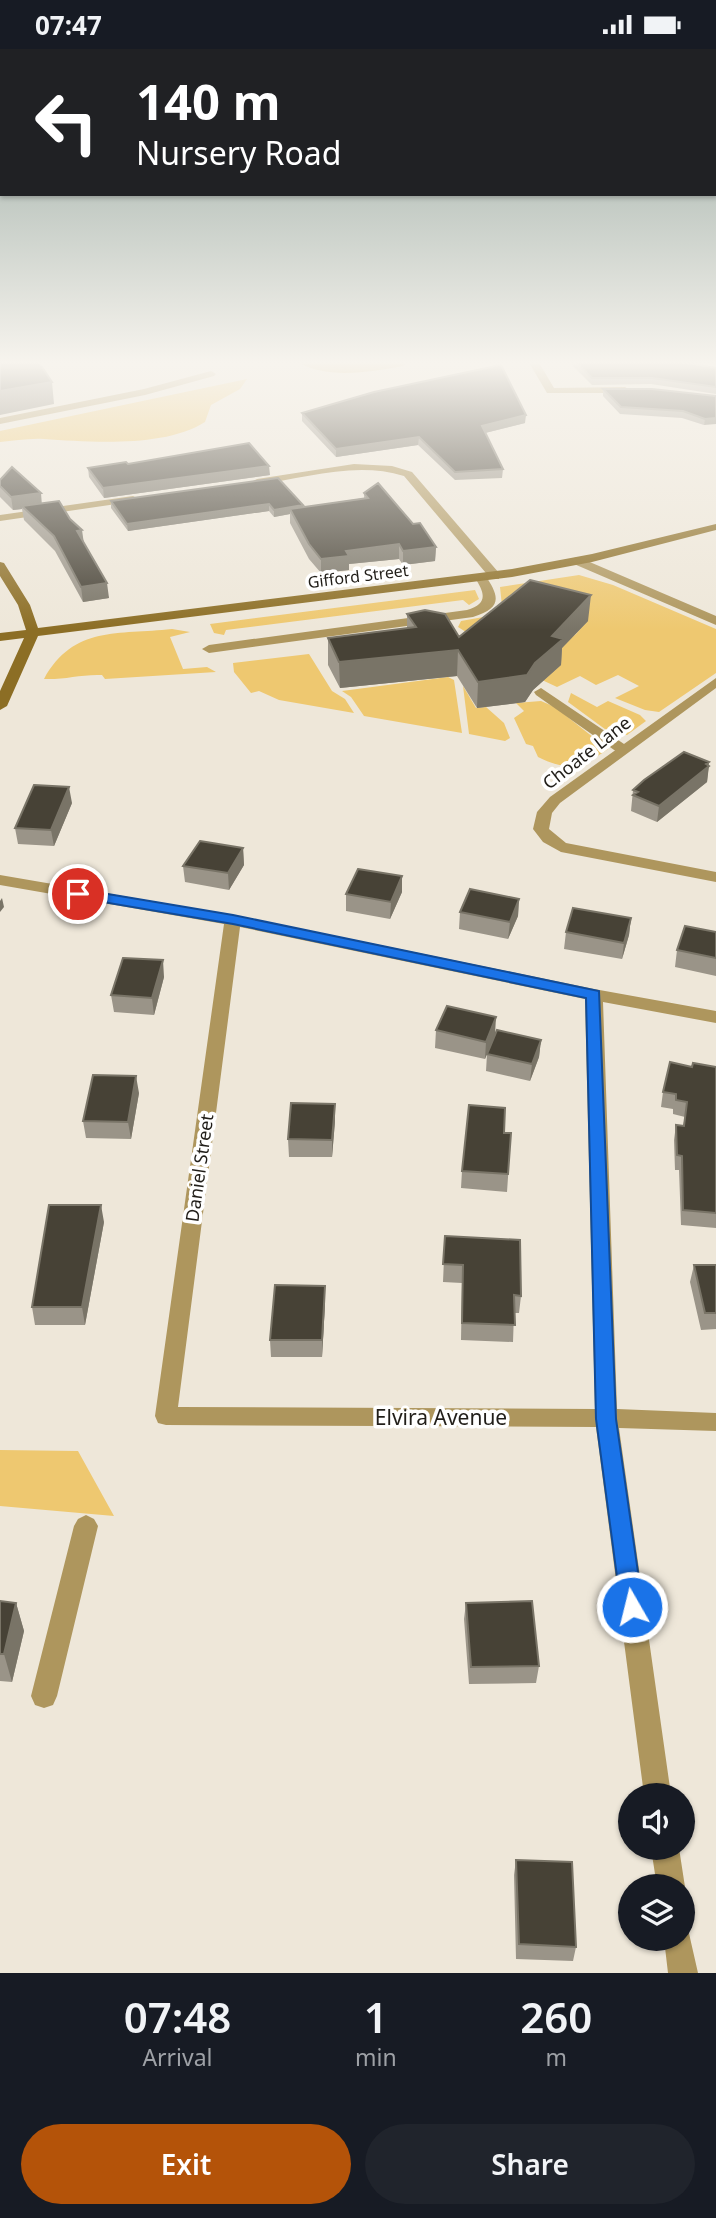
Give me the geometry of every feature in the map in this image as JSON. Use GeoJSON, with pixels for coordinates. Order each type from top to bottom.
{"type":"FeatureCollection","features":[{"type":"Feature","properties":{"kind":"main road","name":"Gifford Street"},"geometry":{"type":"LineString","coordinates":[[0,637],[488,577],[578,561],[716,527]]}},
{"type":"Feature","properties":{"kind":"main road"},"geometry":{"type":"LineString","coordinates":[[0,566],[23,605],[33,632],[0,706]]}},
{"type":"Feature","properties":{"kind":"street"},"geometry":{"type":"LineString","coordinates":[[209,649],[469,614],[482,610],[491,599],[488,577],[408,474],[395,468],[367,466],[244,484]]}},
{"type":"Feature","properties":{"kind":"street"},"geometry":{"type":"LineString","coordinates":[[0,517],[150,497]]}},
{"type":"Feature","properties":{"kind":"street"},"geometry":{"type":"LineString","coordinates":[[578,561],[716,621]]}},
{"type":"Feature","properties":{"kind":"street","name":"Choate Lane"},"geometry":{"type":"LineString","coordinates":[[716,682],[555,800],[542,820],[541,829],[548,839],[561,847],[716,877]]}},
{"type":"Feature","properties":{"kind":"street"},"geometry":{"type":"LineString","coordinates":[[541,692],[622,749]]}},
{"type":"Feature","properties":{"kind":"street"},"geometry":{"type":"LineString","coordinates":[[0,880],[233,920],[594,995],[716,1017]]}},
{"type":"Feature","properties":{"kind":"street","name":"Daniel Street"},"geometry":{"type":"LineString","coordinates":[[166,1416],[233,920]]}},
{"type":"Feature","properties":{"kind":"street"},"geometry":{"type":"LineString","coordinates":[[594,995],[606,1419],[656,1783]]}},
{"type":"Feature","properties":{"kind":"street","name":"Elvira Avenue"},"geometry":{"type":"LineString","coordinates":[[166,1416],[716,1422]]}},
{"type":"Feature","properties":{"kind":"street"},"geometry":{"type":"LineString","coordinates":[[44,1696],[86,1526]]}},
{"type":"Feature","properties":{"kind":"street"},"geometry":{"type":"LineString","coordinates":[[680,1951],[683,1973]]}},
{"type":"Feature","properties":{"kind":"shaded area"},"geometry":{"type":"Polygon","coordinates":[[[579,575],[613,585],[716,629],[716,673],[659,712],[645,710],[615,698],[639,686],[618,675],[596,685],[580,676],[557,687],[542,680],[560,665],[543,660],[576,634],[588,620],[466,632],[458,627],[461,621],[489,616],[502,606],[500,587],[579,575]]]}},
{"type":"Feature","properties":{"kind":"shaded area"},"geometry":{"type":"Polygon","coordinates":[[[475,590],[479,599],[469,605],[463,600],[226,630],[224,635],[214,633],[210,624],[475,590]]]}},
{"type":"Feature","properties":{"kind":"shaded area"},"geometry":{"type":"Polygon","coordinates":[[[172,629],[190,632],[170,637],[183,669],[207,667],[216,672],[105,679],[102,675],[94,675],[44,679],[69,649],[83,641],[116,633],[172,629]]]}},
{"type":"Feature","properties":{"kind":"shaded area"},"geometry":{"type":"Polygon","coordinates":[[[309,654],[332,691],[345,699],[354,713],[279,700],[259,691],[251,693],[234,672],[233,663],[309,654]]]}},
{"type":"Feature","properties":{"kind":"shaded area"},"geometry":{"type":"Polygon","coordinates":[[[448,677],[454,680],[462,733],[364,716],[351,697],[342,691],[448,677]]]}},
{"type":"Feature","properties":{"kind":"shaded area"},"geometry":{"type":"Polygon","coordinates":[[[463,686],[476,708],[486,707],[504,723],[510,738],[505,741],[469,734],[463,686]]]}},
{"type":"Feature","properties":{"kind":"shaded area"},"geometry":{"type":"Polygon","coordinates":[[[571,693],[597,707],[608,701],[640,715],[646,721],[627,735],[613,735],[568,702],[571,693]]]}},
{"type":"Feature","properties":{"kind":"shaded area"},"geometry":{"type":"Polygon","coordinates":[[[541,701],[555,707],[608,749],[591,760],[567,766],[538,757],[533,746],[526,744],[514,718],[524,711],[516,703],[541,701]]]}},
{"type":"Feature","properties":{"kind":"shaded area"},"geometry":{"type":"Polygon","coordinates":[[[0,1450],[78,1451],[114,1516],[0,1506],[0,1450]]]}},
{"type":"Feature","properties":{"kind":"building"},"geometry":{"type":"Polygon","coordinates":[[[204,451],[256,451],[269,466],[103,488],[88,468],[126,462],[128,464],[204,451]]]}},
{"type":"Feature","properties":{"kind":"building"},"geometry":{"type":"Polygon","coordinates":[[[433,451],[494,451],[503,469],[455,472],[433,451]]]}},
{"type":"Feature","properties":{"kind":"building"},"geometry":{"type":"Polygon","coordinates":[[[12,467],[41,493],[11,497],[0,486],[0,480],[12,467]]]}},
{"type":"Feature","properties":{"kind":"building"},"geometry":{"type":"Polygon","coordinates":[[[278,478],[303,505],[274,510],[269,504],[127,524],[111,501],[278,478]]]}},
{"type":"Feature","properties":{"kind":"building"},"geometry":{"type":"Polygon","coordinates":[[[378,483],[413,524],[420,523],[436,547],[403,551],[399,544],[346,551],[349,556],[321,559],[309,544],[290,509],[368,498],[364,493],[378,483]]]}},
{"type":"Feature","properties":{"kind":"building"},"geometry":{"type":"Polygon","coordinates":[[[59,501],[70,519],[82,530],[77,531],[107,583],[81,587],[54,536],[22,506],[59,501]]]}},
{"type":"Feature","properties":{"kind":"building"},"geometry":{"type":"Polygon","coordinates":[[[530,580],[591,595],[552,636],[563,639],[535,663],[527,675],[478,682],[458,650],[339,662],[328,638],[416,627],[407,614],[425,610],[445,614],[459,637],[530,580]]]}},
{"type":"Feature","properties":{"kind":"building"},"geometry":{"type":"Polygon","coordinates":[[[684,752],[709,762],[706,764],[709,766],[659,806],[633,795],[638,792],[633,790],[644,780],[684,752]]]}},
{"type":"Feature","properties":{"kind":"building"},"geometry":{"type":"Polygon","coordinates":[[[34,785],[69,787],[51,830],[15,828],[34,785]]]}},
{"type":"Feature","properties":{"kind":"building"},"geometry":{"type":"Polygon","coordinates":[[[200,841],[243,848],[228,873],[183,866],[200,841]]]}},
{"type":"Feature","properties":{"kind":"building"},"geometry":{"type":"Polygon","coordinates":[[[358,869],[402,876],[391,902],[346,894],[358,869]]]}},
{"type":"Feature","properties":{"kind":"building"},"geometry":{"type":"Polygon","coordinates":[[[470,889],[519,899],[510,922],[460,912],[470,889]]]}},
{"type":"Feature","properties":{"kind":"building"},"geometry":{"type":"Polygon","coordinates":[[[573,908],[631,918],[624,943],[566,932],[573,908]]]}},
{"type":"Feature","properties":{"kind":"building"},"geometry":{"type":"Polygon","coordinates":[[[685,926],[716,932],[716,958],[677,950],[685,926]]]}},
{"type":"Feature","properties":{"kind":"building"},"geometry":{"type":"Polygon","coordinates":[[[123,958],[163,960],[152,998],[111,995],[123,958]]]}},
{"type":"Feature","properties":{"kind":"building"},"geometry":{"type":"Polygon","coordinates":[[[447,1006],[496,1017],[486,1042],[436,1030],[447,1006]]]}},
{"type":"Feature","properties":{"kind":"building"},"geometry":{"type":"Polygon","coordinates":[[[497,1030],[541,1040],[532,1064],[487,1054],[497,1030]]]}},
{"type":"Feature","properties":{"kind":"building"},"geometry":{"type":"Polygon","coordinates":[[[670,1062],[692,1067],[693,1063],[716,1067],[716,1213],[683,1210],[682,1156],[677,1155],[676,1125],[684,1126],[687,1102],[676,1100],[676,1094],[663,1092],[670,1062]]]}},
{"type":"Feature","properties":{"kind":"building"},"geometry":{"type":"Polygon","coordinates":[[[93,1075],[136,1076],[128,1122],[83,1121],[93,1075]]]}},
{"type":"Feature","properties":{"kind":"building"},"geometry":{"type":"Polygon","coordinates":[[[291,1103],[335,1104],[332,1140],[288,1139],[291,1103]]]}},
{"type":"Feature","properties":{"kind":"building"},"geometry":{"type":"Polygon","coordinates":[[[469,1105],[505,1108],[504,1133],[511,1133],[508,1174],[462,1171],[469,1105]]]}},
{"type":"Feature","properties":{"kind":"building"},"geometry":{"type":"Polygon","coordinates":[[[49,1205],[101,1205],[82,1307],[32,1307],[49,1205]]]}},
{"type":"Feature","properties":{"kind":"building"},"geometry":{"type":"Polygon","coordinates":[[[445,1236],[520,1240],[521,1296],[514,1295],[515,1325],[462,1323],[463,1265],[443,1264],[445,1236]]]}},
{"type":"Feature","properties":{"kind":"building"},"geometry":{"type":"Polygon","coordinates":[[[694,1265],[716,1265],[716,1313],[705,1313],[694,1265]]]}},
{"type":"Feature","properties":{"kind":"building"},"geometry":{"type":"Polygon","coordinates":[[[275,1285],[325,1286],[322,1340],[270,1340],[275,1285]]]}},
{"type":"Feature","properties":{"kind":"building"},"geometry":{"type":"Polygon","coordinates":[[[0,1601],[16,1603],[4,1654],[0,1654],[0,1601]]]}},
{"type":"Feature","properties":{"kind":"building"},"geometry":{"type":"Polygon","coordinates":[[[532,1601],[539,1666],[471,1667],[466,1603],[532,1601]]]}},
{"type":"Feature","properties":{"kind":"building"},"geometry":{"type":"Polygon","coordinates":[[[516,1860],[572,1862],[576,1947],[519,1944],[516,1860]]]}},
{"type":"Feature","properties":{"kind":"route"},"geometry":{"type":"LineString","coordinates":[[78,894],[233,920],[594,995],[606,1419],[632,1607]]}}]}
